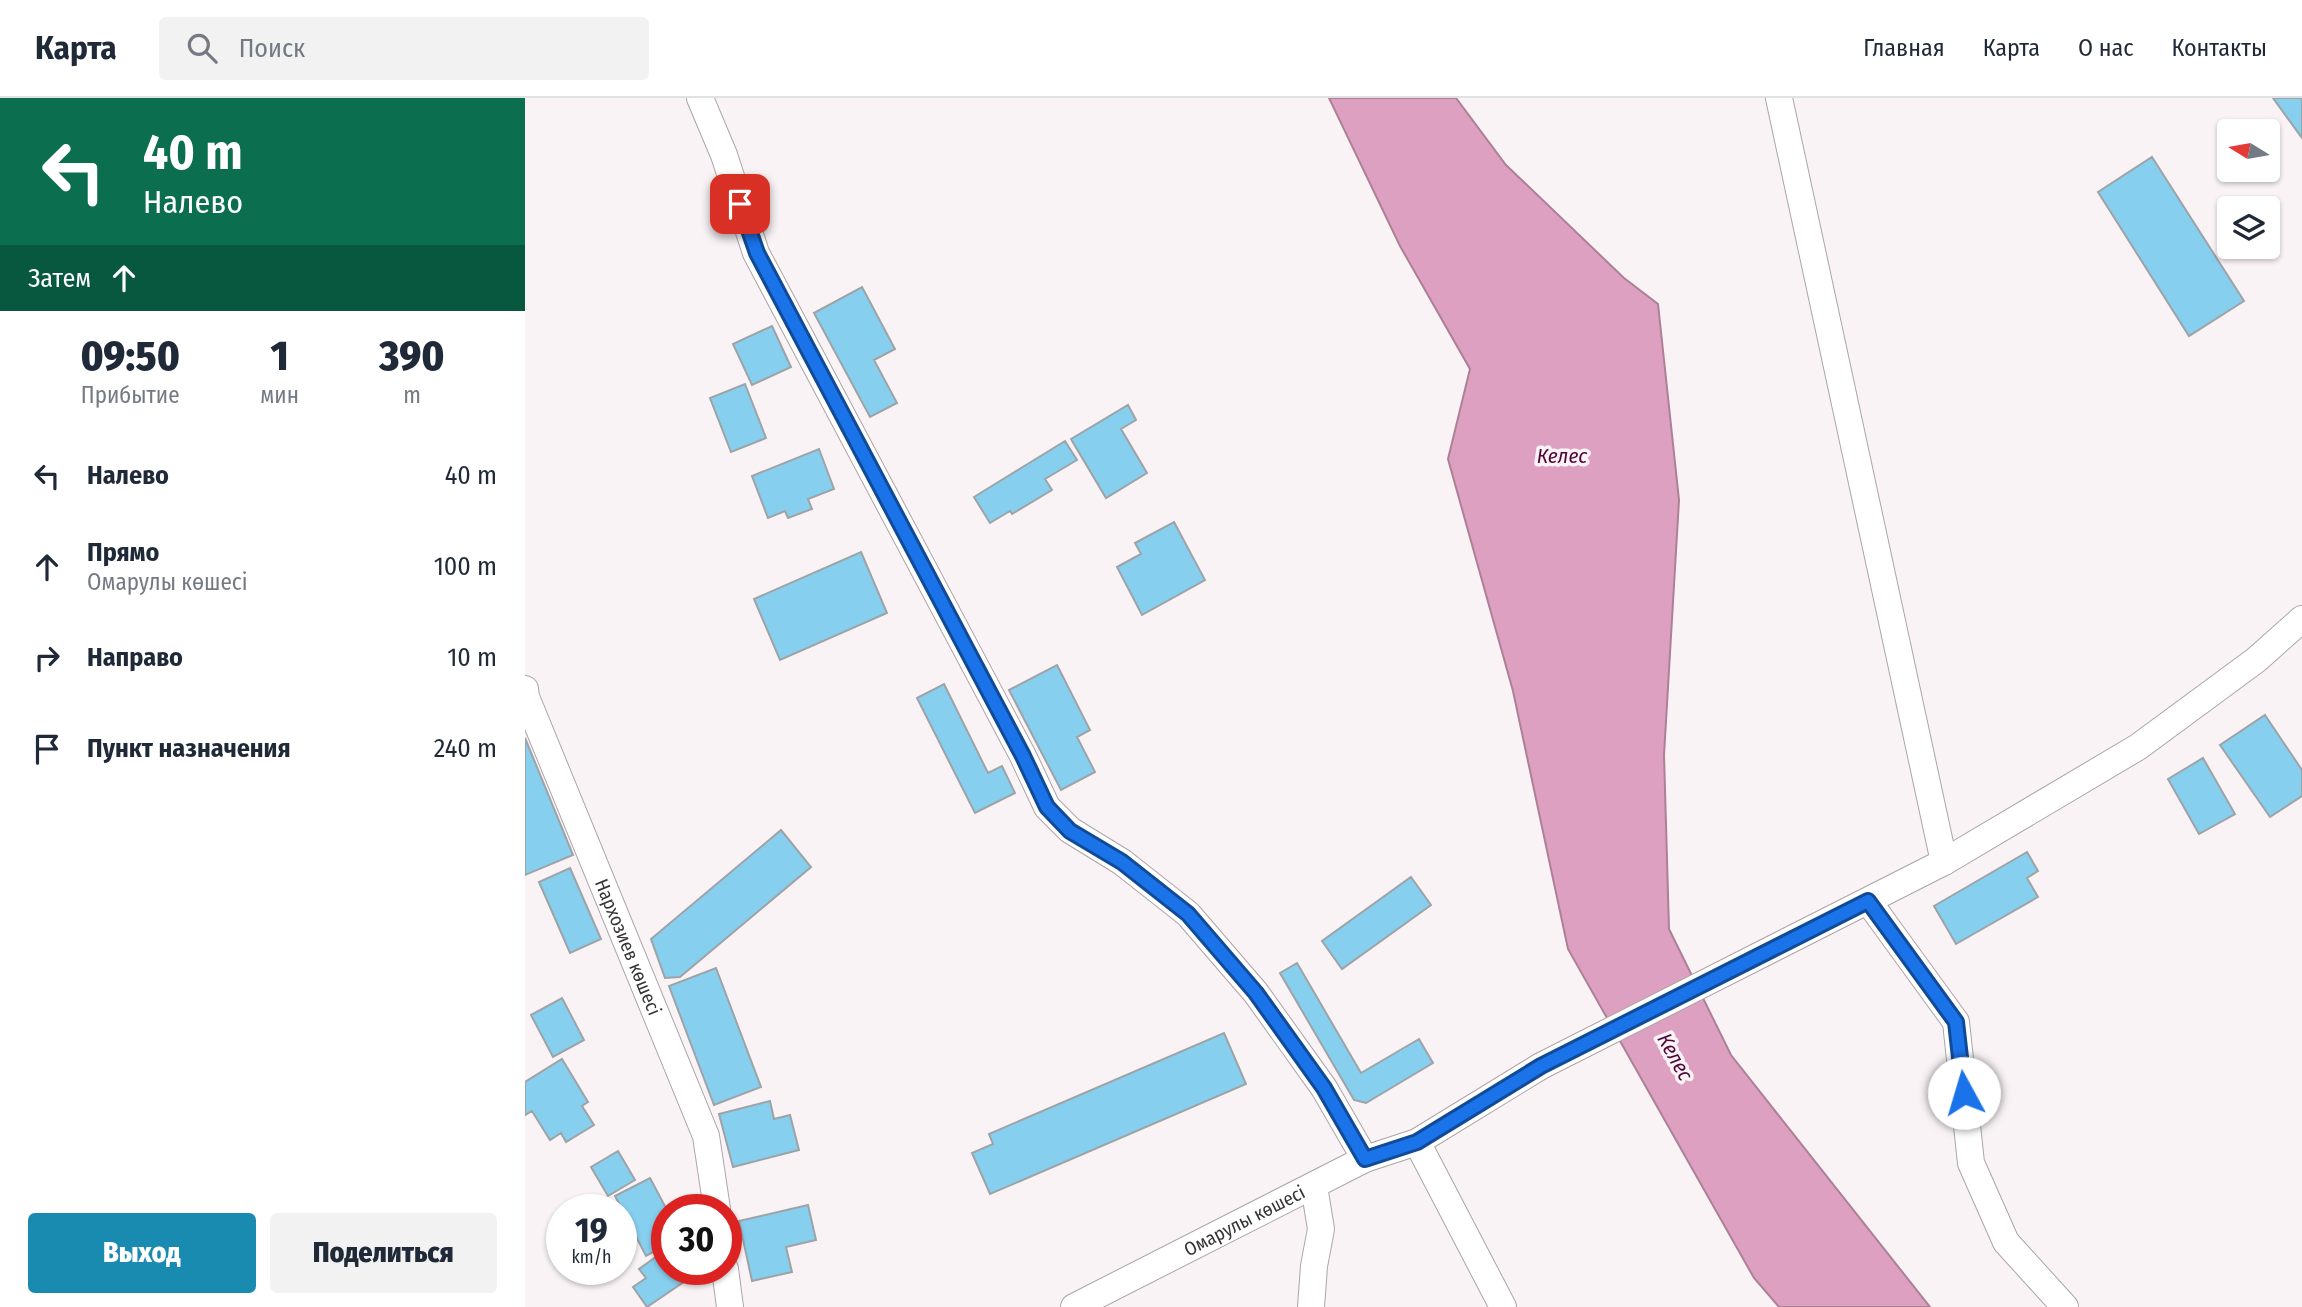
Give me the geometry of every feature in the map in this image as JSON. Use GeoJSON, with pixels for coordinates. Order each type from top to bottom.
{"type":"FeatureCollection","features":[{"type":"Feature","properties":{"kind":"street"},"geometry":{"type":"LineString","coordinates":[[701,98],[724,155],[757,253],[1023,756],[1047,807],[1070,831],[1122,862],[1188,914],[1256,993],[1324,1088],[1365,1159]]}},
{"type":"Feature","properties":{"kind":"street"},"geometry":{"type":"LineString","coordinates":[[1779,98],[1944,862]]}},
{"type":"Feature","properties":{"kind":"street","name":"Омарулы көшесі"},"geometry":{"type":"LineString","coordinates":[[1074,1307],[1365,1159],[1417,1142],[1541,1066],[1944,862],[2138,747],[2256,660],[2302,619]]}},
{"type":"Feature","properties":{"kind":"street","name":"Нархозиев көшесі"},"geometry":{"type":"LineString","coordinates":[[525,688],[526,697],[706,1136],[714,1194]]}},
{"type":"Feature","properties":{"kind":"street"},"geometry":{"type":"LineString","coordinates":[[1868,901],[1956,1022],[1971,1163],[2006,1242],[2065,1307]]}},
{"type":"Feature","properties":{"kind":"street"},"geometry":{"type":"LineString","coordinates":[[1417,1142],[1503,1307]]}},
{"type":"Feature","properties":{"kind":"street"},"geometry":{"type":"LineString","coordinates":[[1311,1307],[1314,1266],[1321,1229],[1314,1186]]}},
{"type":"Feature","properties":{"kind":"street"},"geometry":{"type":"LineString","coordinates":[[727,1285],[730,1307]]}},
{"type":"Feature","properties":{"kind":"water","name":"Келес"},"geometry":{"type":"Polygon","coordinates":[[[1329,98],[1456,98],[1506,165],[1624,278],[1658,304],[1679,500],[1664,755],[1669,929],[1731,1055],[1930,1307],[1779,1307],[1754,1278],[1568,949],[1513,691],[1448,459],[1470,369],[1400,246],[1329,98]]]}},
{"type":"Feature","properties":{"kind":"building"},"geometry":{"type":"Polygon","coordinates":[[[2273,98],[2302,98],[2302,138],[2273,98]]]}},
{"type":"Feature","properties":{"kind":"building"},"geometry":{"type":"Polygon","coordinates":[[[2152,157],[2244,301],[2189,336],[2098,192],[2152,157]]]}},
{"type":"Feature","properties":{"kind":"building"},"geometry":{"type":"Polygon","coordinates":[[[862,287],[895,349],[874,360],[897,403],[870,417],[814,313],[862,287]]]}},
{"type":"Feature","properties":{"kind":"building"},"geometry":{"type":"Polygon","coordinates":[[[772,326],[791,367],[752,385],[733,344],[772,326]]]}},
{"type":"Feature","properties":{"kind":"building"},"geometry":{"type":"Polygon","coordinates":[[[745,384],[766,438],[731,452],[710,398],[745,384]]]}},
{"type":"Feature","properties":{"kind":"building"},"geometry":{"type":"Polygon","coordinates":[[[1128,405],[1136,420],[1121,429],[1147,473],[1106,498],[1071,439],[1128,405]]]}},
{"type":"Feature","properties":{"kind":"building"},"geometry":{"type":"Polygon","coordinates":[[[1065,441],[1077,460],[1045,479],[1052,490],[1012,514],[1010,511],[990,523],[974,497],[1065,441]]]}},
{"type":"Feature","properties":{"kind":"building"},"geometry":{"type":"Polygon","coordinates":[[[819,449],[834,489],[808,499],[812,509],[788,518],[785,511],[768,518],[752,476],[819,449]]]}},
{"type":"Feature","properties":{"kind":"building"},"geometry":{"type":"Polygon","coordinates":[[[1174,522],[1205,580],[1142,615],[1117,567],[1141,554],[1135,543],[1174,522]]]}},
{"type":"Feature","properties":{"kind":"building"},"geometry":{"type":"Polygon","coordinates":[[[861,552],[887,613],[780,660],[754,599],[861,552]]]}},
{"type":"Feature","properties":{"kind":"building"},"geometry":{"type":"Polygon","coordinates":[[[1057,665],[1090,730],[1077,737],[1095,772],[1061,790],[1009,690],[1057,665]]]}},
{"type":"Feature","properties":{"kind":"building"},"geometry":{"type":"Polygon","coordinates":[[[944,684],[988,773],[1002,766],[1015,793],[975,813],[917,698],[944,684]]]}},
{"type":"Feature","properties":{"kind":"building"},"geometry":{"type":"Polygon","coordinates":[[[2265,715],[2302,770],[2302,796],[2270,817],[2220,745],[2265,715]]]}},
{"type":"Feature","properties":{"kind":"building"},"geometry":{"type":"Polygon","coordinates":[[[525,738],[573,855],[525,875],[525,738]]]}},
{"type":"Feature","properties":{"kind":"building"},"geometry":{"type":"Polygon","coordinates":[[[2203,758],[2235,814],[2199,834],[2168,779],[2203,758]]]}},
{"type":"Feature","properties":{"kind":"building"},"geometry":{"type":"Polygon","coordinates":[[[781,830],[811,867],[680,977],[665,978],[651,939],[781,830]]]}},
{"type":"Feature","properties":{"kind":"building"},"geometry":{"type":"Polygon","coordinates":[[[2027,852],[2038,871],[2027,878],[2038,897],[1956,944],[1934,906],[2027,852]]]}},
{"type":"Feature","properties":{"kind":"building"},"geometry":{"type":"Polygon","coordinates":[[[570,868],[601,939],[570,953],[539,882],[570,868]]]}},
{"type":"Feature","properties":{"kind":"building"},"geometry":{"type":"Polygon","coordinates":[[[1411,877],[1431,905],[1342,969],[1322,941],[1411,877]]]}},
{"type":"Feature","properties":{"kind":"building"},"geometry":{"type":"Polygon","coordinates":[[[1297,963],[1361,1073],[1419,1039],[1433,1063],[1366,1103],[1354,1100],[1280,973],[1297,963]]]}},
{"type":"Feature","properties":{"kind":"building"},"geometry":{"type":"Polygon","coordinates":[[[716,968],[761,1087],[714,1105],[669,986],[716,968]]]}},
{"type":"Feature","properties":{"kind":"building"},"geometry":{"type":"Polygon","coordinates":[[[562,998],[584,1040],[553,1057],[531,1015],[562,998]]]}},
{"type":"Feature","properties":{"kind":"building"},"geometry":{"type":"Polygon","coordinates":[[[1224,1033],[1246,1084],[990,1194],[972,1153],[993,1144],[989,1134],[1224,1033]]]}},
{"type":"Feature","properties":{"kind":"building"},"geometry":{"type":"Polygon","coordinates":[[[562,1059],[588,1102],[582,1106],[594,1125],[566,1142],[561,1133],[550,1140],[532,1111],[525,1115],[525,1082],[562,1059]]]}},
{"type":"Feature","properties":{"kind":"building"},"geometry":{"type":"Polygon","coordinates":[[[770,1101],[774,1119],[790,1115],[799,1150],[733,1167],[719,1114],[770,1101]]]}},
{"type":"Feature","properties":{"kind":"building"},"geometry":{"type":"Polygon","coordinates":[[[618,1151],[635,1180],[607,1194],[591,1167],[618,1151]]]}},
{"type":"Feature","properties":{"kind":"building"},"geometry":{"type":"Polygon","coordinates":[[[650,1178],[658,1194],[651,1194],[651,1253],[646,1256],[637,1239],[637,1194],[619,1194],[650,1178]]]}},
{"type":"Feature","properties":{"kind":"building"},"geometry":{"type":"Polygon","coordinates":[[[808,1205],[816,1240],[786,1247],[792,1272],[752,1281],[742,1235],[742,1220],[808,1205]]]}},
{"type":"Feature","properties":{"kind":"building"},"geometry":{"type":"Polygon","coordinates":[[[651,1260],[651,1285],[679,1285],[647,1307],[633,1287],[646,1278],[639,1269],[651,1260]]]}},
{"type":"Feature","properties":{"kind":"route"},"geometry":{"type":"LineString","coordinates":[[740,204],[757,253],[1023,756],[1047,807],[1070,831],[1122,862],[1188,914],[1270,1012],[1324,1088],[1365,1159],[1417,1142],[1541,1066],[1868,901],[1956,1022],[1964,1093]]}}]}
